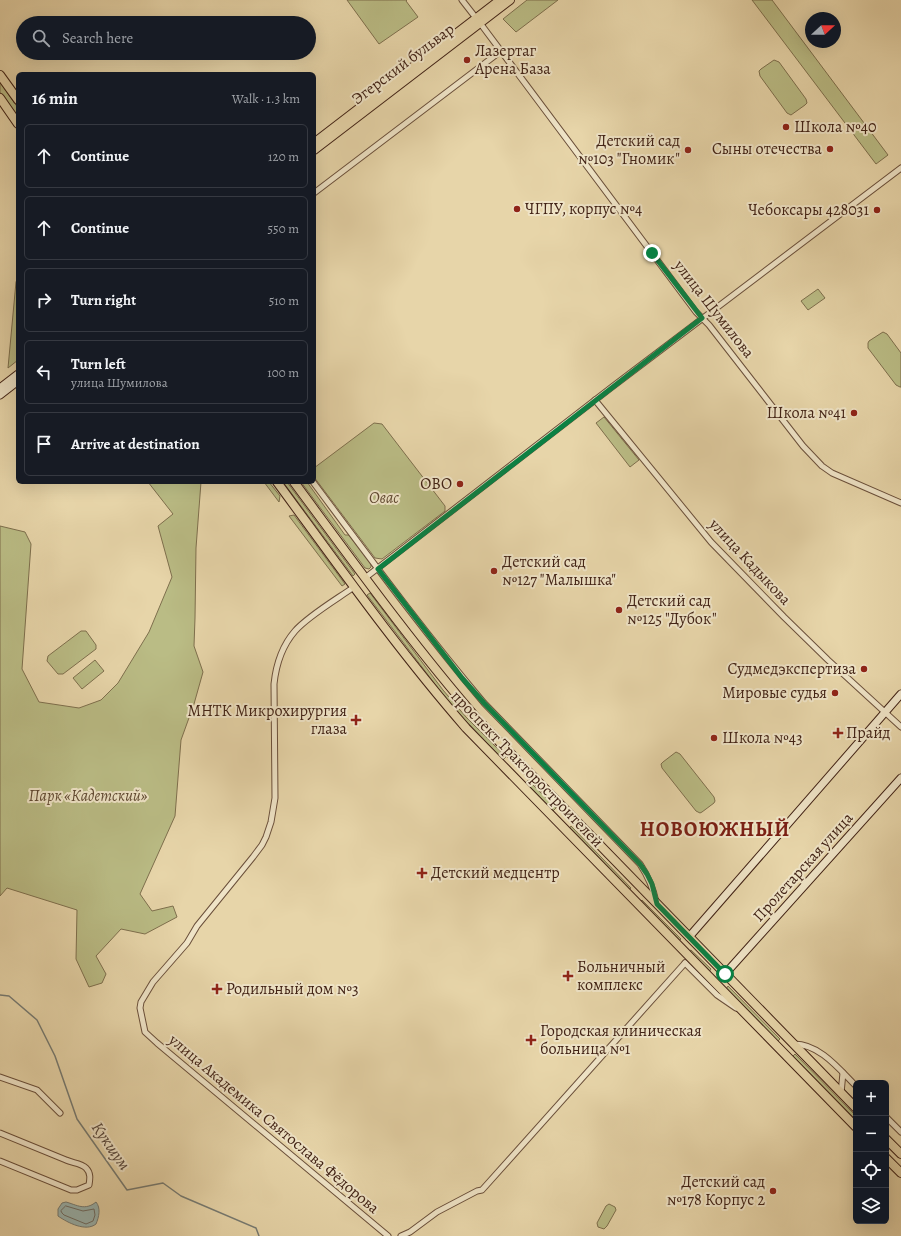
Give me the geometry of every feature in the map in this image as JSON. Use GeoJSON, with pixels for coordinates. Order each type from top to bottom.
{"type":"FeatureCollection","features":[{"type":"Feature","properties":{"kind":"main road","name":"Эгерский бульвар"},"geometry":{"type":"LineString","coordinates":[[478,21],[500,0]]}},
{"type":"Feature","properties":{"kind":"main road","name":"Эгерский бульвар"},"geometry":{"type":"LineString","coordinates":[[316,142],[362,109],[478,21],[510,0]]}},
{"type":"Feature","properties":{"kind":"main road"},"geometry":{"type":"LineString","coordinates":[[0,74],[16,97]]}},
{"type":"Feature","properties":{"kind":"main road"},"geometry":{"type":"LineString","coordinates":[[0,98],[16,121]]}},
{"type":"Feature","properties":{"kind":"main road","name":"Эгерский бульвар"},"geometry":{"type":"LineString","coordinates":[[316,148],[362,109]]}},
{"type":"Feature","properties":{"kind":"main road","name":"проспект Тракторостроителей"},"geometry":{"type":"LineString","coordinates":[[278,484],[354,587],[442,700],[466,728],[853,1124]]}},
{"type":"Feature","properties":{"kind":"main road","name":"проспект Тракторостроителей"},"geometry":{"type":"LineString","coordinates":[[295,484],[365,578],[455,694],[479,721],[853,1105]]}},
{"type":"Feature","properties":{"kind":"main road"},"geometry":{"type":"LineString","coordinates":[[354,587],[365,578]]}},
{"type":"Feature","properties":{"kind":"main road"},"geometry":{"type":"LineString","coordinates":[[506,769],[516,759]]}},
{"type":"Feature","properties":{"kind":"main road"},"geometry":{"type":"LineString","coordinates":[[559,823],[568,813]]}},
{"type":"Feature","properties":{"kind":"main road"},"geometry":{"type":"LineString","coordinates":[[633,899],[642,890]]}},
{"type":"Feature","properties":{"kind":"main road"},"geometry":{"type":"LineString","coordinates":[[682,949],[689,937]]}},
{"type":"Feature","properties":{"kind":"main road"},"geometry":{"type":"LineString","coordinates":[[712,980],[725,974]]}},
{"type":"Feature","properties":{"kind":"main road"},"geometry":{"type":"LineString","coordinates":[[889,1142],[901,1154]]}},
{"type":"Feature","properties":{"kind":"main road"},"geometry":{"type":"LineString","coordinates":[[889,1161],[901,1173]]}},
{"type":"Feature","properties":{"kind":"street","name":"улица Шумилова"},"geometry":{"type":"LineString","coordinates":[[462,0],[702,318],[766,397],[803,446],[822,466],[832,473],[901,503]]}},
{"type":"Feature","properties":{"kind":"street"},"geometry":{"type":"LineString","coordinates":[[316,192],[501,50]]}},
{"type":"Feature","properties":{"kind":"street"},"geometry":{"type":"LineString","coordinates":[[365,578],[702,318],[901,168]]}},
{"type":"Feature","properties":{"kind":"street"},"geometry":{"type":"LineString","coordinates":[[0,388],[12,382]]}},
{"type":"Feature","properties":{"kind":"street"},"geometry":{"type":"LineString","coordinates":[[0,395],[12,382]]}},
{"type":"Feature","properties":{"kind":"street","name":"улица Кадыкова"},"geometry":{"type":"LineString","coordinates":[[595,400],[716,547],[795,628],[901,727]]}},
{"type":"Feature","properties":{"kind":"street"},"geometry":{"type":"LineString","coordinates":[[314,484],[462,678],[484,703],[640,864],[652,884],[657,904]]}},
{"type":"Feature","properties":{"kind":"street","name":"улица Академика Святослава Фёдорова"},"geometry":{"type":"LineString","coordinates":[[354,587],[304,622],[295,631],[276,667],[274,684],[275,798],[271,822],[266,838],[253,857],[197,926],[187,943],[151,985],[141,1002],[140,1008],[145,1032],[388,1236]]}},
{"type":"Feature","properties":{"kind":"street"},"geometry":{"type":"LineString","coordinates":[[689,937],[901,694]]}},
{"type":"Feature","properties":{"kind":"street","name":"Пролетарская улица"},"geometry":{"type":"LineString","coordinates":[[725,974],[901,778]]}},
{"type":"Feature","properties":{"kind":"street"},"geometry":{"type":"LineString","coordinates":[[682,949],[685,963],[717,995],[748,1016]]}},
{"type":"Feature","properties":{"kind":"street"},"geometry":{"type":"LineString","coordinates":[[401,1236],[410,1232],[437,1212],[476,1191],[482,1190],[685,963]]}},
{"type":"Feature","properties":{"kind":"street"},"geometry":{"type":"LineString","coordinates":[[793,1044],[800,1044],[823,1054],[853,1083]]}},
{"type":"Feature","properties":{"kind":"street"},"geometry":{"type":"LineString","coordinates":[[841,1093],[843,1073]]}},
{"type":"Feature","properties":{"kind":"street"},"geometry":{"type":"LineString","coordinates":[[0,1077],[37,1090],[60,1113]]}},
{"type":"Feature","properties":{"kind":"street"},"geometry":{"type":"LineString","coordinates":[[889,1120],[901,1132]]}},
{"type":"Feature","properties":{"kind":"street"},"geometry":{"type":"LineString","coordinates":[[0,1133],[81,1165],[89,1173],[89,1186],[77,1190],[71,1190],[0,1161]]}},
{"type":"Feature","properties":{"kind":"green space"},"geometry":{"type":"Polygon","coordinates":[[[347,0],[407,0],[406,1],[418,17],[379,44],[347,0]]]}},
{"type":"Feature","properties":{"kind":"green space"},"geometry":{"type":"Polygon","coordinates":[[[527,0],[558,0],[516,32],[503,19],[527,0]]]}},
{"type":"Feature","properties":{"kind":"green space"},"geometry":{"type":"Polygon","coordinates":[[[752,0],[772,0],[805,44],[805,48],[808,48],[888,155],[876,164],[752,0]]]}},
{"type":"Feature","properties":{"kind":"green space"},"geometry":{"type":"Polygon","coordinates":[[[774,60],[779,62],[806,99],[807,103],[791,115],[787,113],[760,76],[759,71],[774,60]]]}},
{"type":"Feature","properties":{"kind":"green space"},"geometry":{"type":"Polygon","coordinates":[[[0,82],[16,105],[16,115],[0,92],[0,82]]]}},
{"type":"Feature","properties":{"kind":"green space"},"geometry":{"type":"Polygon","coordinates":[[[16,282],[16,362],[8,368],[16,282]]]}},
{"type":"Feature","properties":{"kind":"green space"},"geometry":{"type":"Polygon","coordinates":[[[818,289],[825,298],[808,310],[801,301],[818,289]]]}},
{"type":"Feature","properties":{"kind":"green space"},"geometry":{"type":"Polygon","coordinates":[[[883,332],[887,334],[901,353],[901,387],[896,385],[868,348],[869,341],[883,332]]]}},
{"type":"Feature","properties":{"kind":"green space"},"geometry":{"type":"Polygon","coordinates":[[[604,417],[639,460],[630,467],[596,423],[604,417]]]}},
{"type":"Feature","properties":{"kind":"green space","name":"Овас"},"geometry":{"type":"Polygon","coordinates":[[[374,423],[382,424],[445,506],[445,511],[382,559],[375,558],[316,480],[316,466],[374,423]]]}},
{"type":"Feature","properties":{"kind":"green space","name":"Парк «Кадетский»"},"geometry":{"type":"Polygon","coordinates":[[[150,484],[201,484],[196,548],[194,646],[203,672],[194,704],[181,740],[175,816],[140,894],[152,911],[173,906],[177,917],[145,934],[121,929],[96,956],[106,974],[102,983],[89,987],[76,959],[77,910],[7,888],[0,896],[0,526],[25,532],[31,544],[22,669],[39,702],[79,708],[101,700],[118,683],[149,632],[172,577],[158,526],[173,514],[150,484]]]}},
{"type":"Feature","properties":{"kind":"green space"},"geometry":{"type":"Polygon","coordinates":[[[266,484],[271,484],[280,496],[279,502],[266,484]]]}},
{"type":"Feature","properties":{"kind":"green space"},"geometry":{"type":"Polygon","coordinates":[[[284,484],[288,484],[355,574],[353,576],[284,484]]]}},
{"type":"Feature","properties":{"kind":"green space"},"geometry":{"type":"Polygon","coordinates":[[[302,484],[308,484],[345,535],[349,535],[371,564],[369,569],[365,568],[302,484]]]}},
{"type":"Feature","properties":{"kind":"green space"},"geometry":{"type":"Polygon","coordinates":[[[294,515],[345,584],[342,586],[289,516],[294,515]]]}},
{"type":"Feature","properties":{"kind":"green space"},"geometry":{"type":"Polygon","coordinates":[[[370,593],[443,690],[466,717],[506,757],[503,760],[441,692],[367,595],[370,593]]]}},
{"type":"Feature","properties":{"kind":"green space"},"geometry":{"type":"Polygon","coordinates":[[[81,631],[86,631],[96,645],[96,649],[63,674],[58,674],[47,661],[48,656],[81,631]]]}},
{"type":"Feature","properties":{"kind":"green space"},"geometry":{"type":"Polygon","coordinates":[[[95,660],[104,671],[82,689],[73,678],[95,660]]]}},
{"type":"Feature","properties":{"kind":"green space"},"geometry":{"type":"Polygon","coordinates":[[[676,752],[680,754],[714,797],[714,803],[700,813],[696,811],[662,768],[661,764],[676,752]]]}},
{"type":"Feature","properties":{"kind":"green space"},"geometry":{"type":"Polygon","coordinates":[[[528,780],[556,808],[553,811],[525,783],[528,780]]]}},
{"type":"Feature","properties":{"kind":"green space"},"geometry":{"type":"Polygon","coordinates":[[[571,826],[631,888],[629,890],[569,829],[571,826]]]}},
{"type":"Feature","properties":{"kind":"green space"},"geometry":{"type":"Polygon","coordinates":[[[642,900],[681,939],[679,941],[640,902],[642,900]]]}},
{"type":"Feature","properties":{"kind":"green space"},"geometry":{"type":"Polygon","coordinates":[[[691,950],[711,969],[709,972],[689,951],[691,950]]]}},
{"type":"Feature","properties":{"kind":"green space"},"geometry":{"type":"Polygon","coordinates":[[[728,986],[780,1039],[778,1041],[726,989],[728,986]]]}},
{"type":"Feature","properties":{"kind":"green space"},"geometry":{"type":"Polygon","coordinates":[[[795,1054],[853,1113],[853,1117],[793,1056],[795,1054]]]}},
{"type":"Feature","properties":{"kind":"green space"},"geometry":{"type":"Polygon","coordinates":[[[609,1204],[615,1207],[616,1210],[604,1229],[598,1227],[597,1223],[606,1206],[609,1204]]]}},
{"type":"Feature","properties":{"kind":"water"},"geometry":{"type":"Polygon","coordinates":[[[66,1202],[85,1207],[96,1202],[99,1207],[99,1213],[96,1224],[87,1227],[77,1226],[58,1216],[58,1209],[62,1203],[66,1202]]]}},
{"type":"Feature","properties":{"kind":"waterway","name":"Кукшум"},"geometry":{"type":"LineString","coordinates":[[0,995],[9,996],[37,1020],[55,1056],[77,1119],[127,1190],[163,1183],[181,1196],[256,1228],[259,1236]]}},
{"type":"Feature","properties":{"kind":"place","name":"Лазертаг Арена База"},"geometry":{"type":"Point","coordinates":[467,60]}},
{"type":"Feature","properties":{"kind":"place","name":"Школа №40"},"geometry":{"type":"Point","coordinates":[786,127]}},
{"type":"Feature","properties":{"kind":"place","name":"Сыны отечества"},"geometry":{"type":"Point","coordinates":[830,149]}},
{"type":"Feature","properties":{"kind":"place","name":"Детский сад №103 \"Гномик\""},"geometry":{"type":"Point","coordinates":[688,150]}},
{"type":"Feature","properties":{"kind":"place","name":"ЧГПУ, корпус №4"},"geometry":{"type":"Point","coordinates":[517,209]}},
{"type":"Feature","properties":{"kind":"place","name":"Чебоксары 428031"},"geometry":{"type":"Point","coordinates":[877,210]}},
{"type":"Feature","properties":{"kind":"place","name":"Школа №41"},"geometry":{"type":"Point","coordinates":[854,413]}},
{"type":"Feature","properties":{"kind":"place","name":"ОВО"},"geometry":{"type":"Point","coordinates":[460,484]}},
{"type":"Feature","properties":{"kind":"place","name":"Детский сад №127 \"Малышка\""},"geometry":{"type":"Point","coordinates":[494,571]}},
{"type":"Feature","properties":{"kind":"place","name":"Детский сад №125 \"Дубок\""},"geometry":{"type":"Point","coordinates":[619,610]}},
{"type":"Feature","properties":{"kind":"place","name":"Судмедэкспертиза"},"geometry":{"type":"Point","coordinates":[864,669]}},
{"type":"Feature","properties":{"kind":"place","name":"Мировые судья"},"geometry":{"type":"Point","coordinates":[835,693]}},
{"type":"Feature","properties":{"kind":"place","name":"МНТК Микрохирургия глаза"},"geometry":{"type":"Point","coordinates":[356,720]}},
{"type":"Feature","properties":{"kind":"place","name":"Прайд"},"geometry":{"type":"Point","coordinates":[838,733]}},
{"type":"Feature","properties":{"kind":"place","name":"Школа №43"},"geometry":{"type":"Point","coordinates":[714,738]}},
{"type":"Feature","properties":{"kind":"place","name":"Детский медцентр"},"geometry":{"type":"Point","coordinates":[422,873]}},
{"type":"Feature","properties":{"kind":"place","name":"Больничный комплекс"},"geometry":{"type":"Point","coordinates":[568,976]}},
{"type":"Feature","properties":{"kind":"place","name":"Родильный дом №3"},"geometry":{"type":"Point","coordinates":[217,989]}},
{"type":"Feature","properties":{"kind":"place","name":"Городская клиническая больница №1"},"geometry":{"type":"Point","coordinates":[531,1040]}},
{"type":"Feature","properties":{"kind":"place","name":"Детский сад №178 Корпус 2"},"geometry":{"type":"Point","coordinates":[773,1191]}},
{"type":"Feature","properties":{"kind":"district","name":"НОВОЮЖНЫЙ"},"geometry":{"type":"Point","coordinates":[715,829]}},
{"type":"Feature","properties":{"kind":"route"},"geometry":{"type":"LineString","coordinates":[[652,253],[702,318],[378,569],[462,678],[484,703],[640,864],[652,884],[657,904],[725,974]]}}]}
